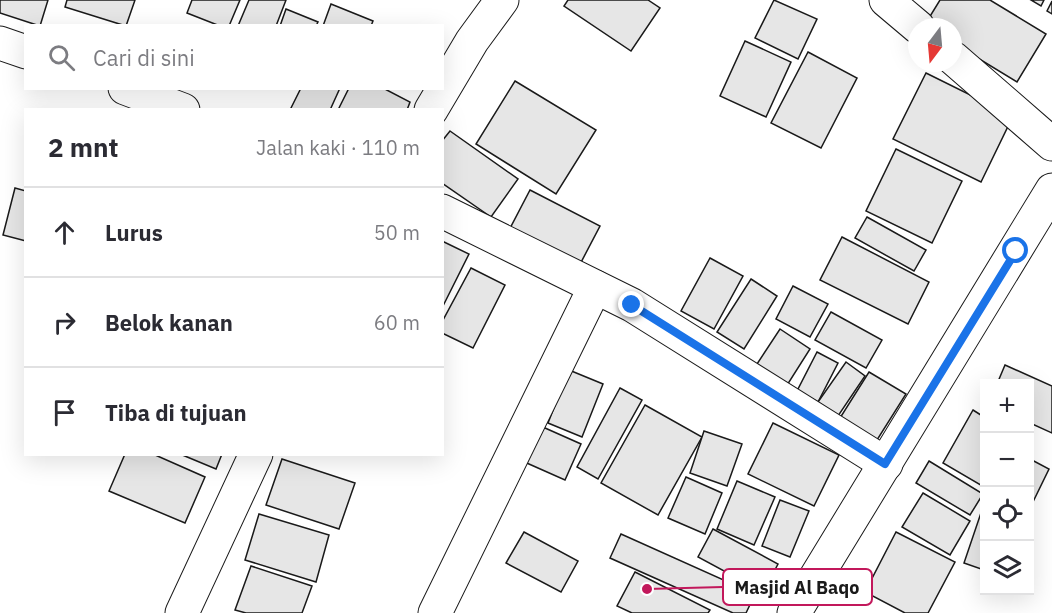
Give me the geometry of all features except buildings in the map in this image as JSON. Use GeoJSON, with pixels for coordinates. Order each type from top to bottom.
{"type":"FeatureCollection","features":[{"type":"Feature","properties":{"kind":"street"},"geometry":{"type":"LineString","coordinates":[[444,88],[472,41],[502,0]]}},
{"type":"Feature","properties":{"kind":"street"},"geometry":{"type":"LineString","coordinates":[[886,0],[908,19]]}},
{"type":"Feature","properties":{"kind":"street"},"geometry":{"type":"LineString","coordinates":[[0,43],[24,51]]}},
{"type":"Feature","properties":{"kind":"street"},"geometry":{"type":"LineString","coordinates":[[962,66],[1052,144]]}},
{"type":"Feature","properties":{"kind":"street"},"geometry":{"type":"LineString","coordinates":[[130,90],[178,108]]}},
{"type":"Feature","properties":{"kind":"street"},"geometry":{"type":"LineString","coordinates":[[432,108],[443,90]]}},
{"type":"Feature","properties":{"kind":"street"},"geometry":{"type":"LineString","coordinates":[[794,613],[1052,190]]}},
{"type":"Feature","properties":{"kind":"street"},"geometry":{"type":"LineString","coordinates":[[444,212],[632,305],[885,464]]}},
{"type":"Feature","properties":{"kind":"street"},"geometry":{"type":"LineString","coordinates":[[435,613],[595,287]]}},
{"type":"Feature","properties":{"kind":"street"},"geometry":{"type":"LineString","coordinates":[[182,613],[255,456]]}},
{"type":"Feature","properties":{"kind":"place","name":"Masjid Al Baqo"},"geometry":{"type":"Point","coordinates":[647,589]}},
{"type":"Feature","properties":{"kind":"route"},"geometry":{"type":"LineString","coordinates":[[632,305],[885,464],[1016,251]]}}]}
